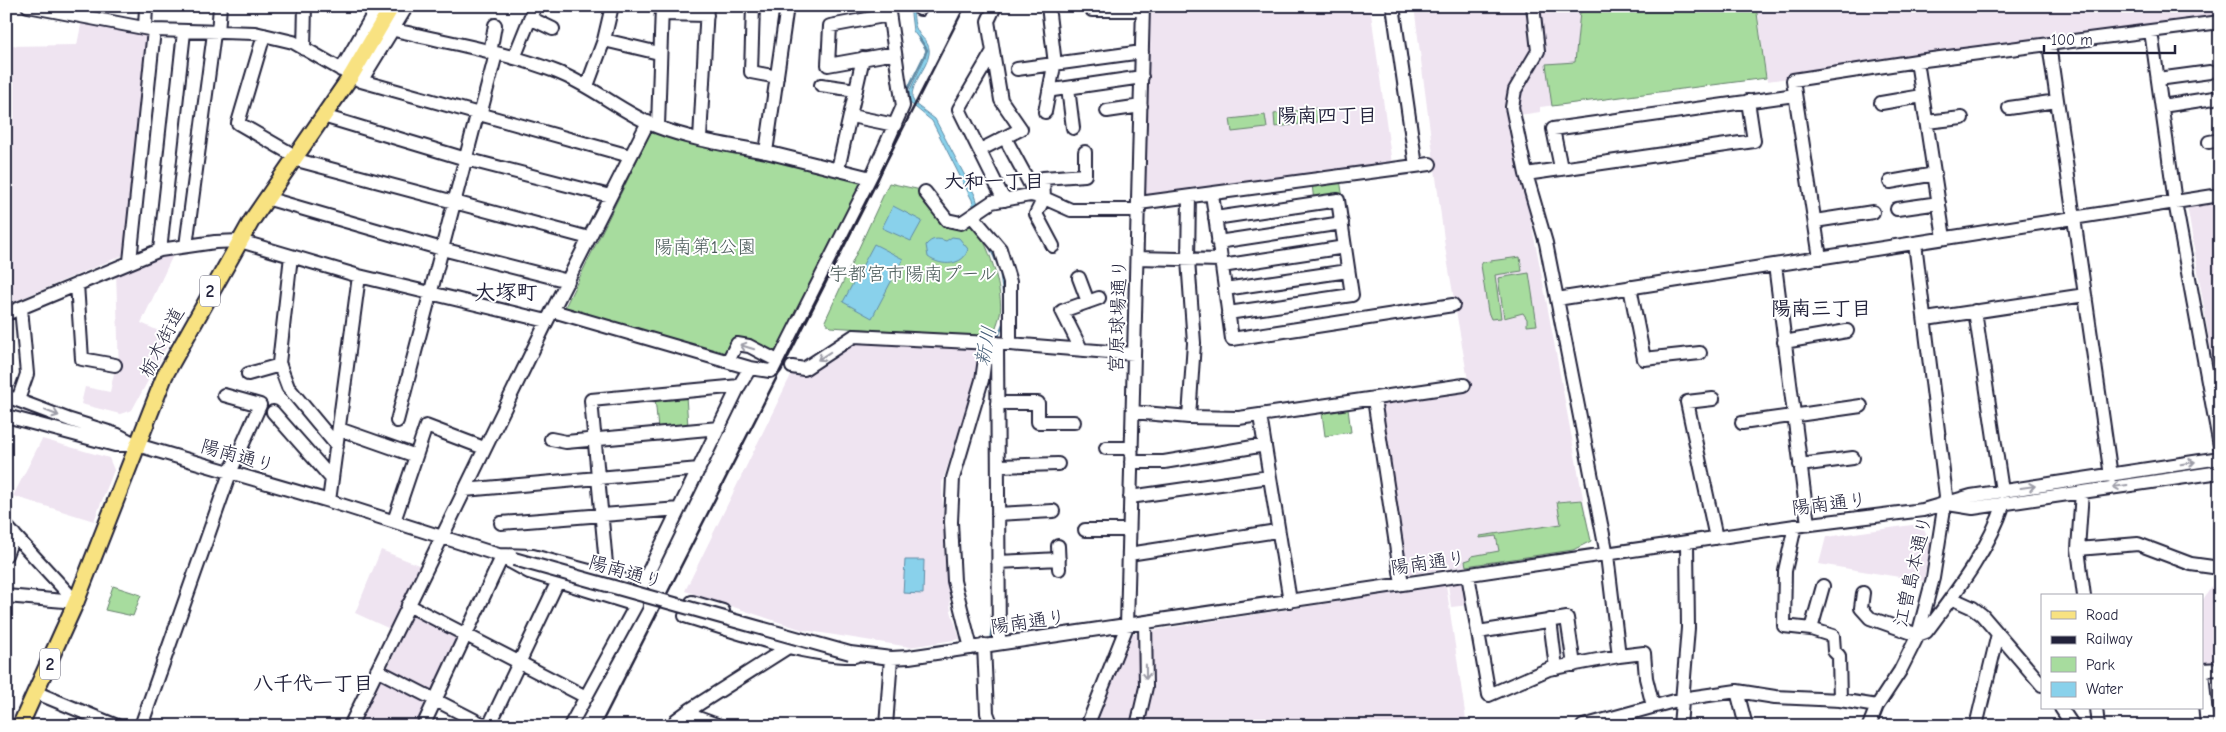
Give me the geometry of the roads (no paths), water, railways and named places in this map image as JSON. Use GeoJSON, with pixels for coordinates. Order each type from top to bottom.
{"type":"FeatureCollection","features":[{"type":"Feature","properties":{"kind":"main road","name":"栃木街道"},"geometry":{"type":"LineString","coordinates":[[20,726],[37,693],[76,602],[166,374],[266,198],[351,76],[392,6]]}},
{"type":"Feature","properties":{"kind":"street"},"geometry":{"type":"LineString","coordinates":[[28,6],[80,11],[149,29],[264,35],[293,42],[351,76],[479,115],[630,156]]}},
{"type":"Feature","properties":{"kind":"street"},"geometry":{"type":"LineString","coordinates":[[130,262],[149,29],[146,6]]}},
{"type":"Feature","properties":{"kind":"street"},"geometry":{"type":"LineString","coordinates":[[186,246],[220,6]]}},
{"type":"Feature","properties":{"kind":"street"},"geometry":{"type":"LineString","coordinates":[[304,49],[305,6]]}},
{"type":"Feature","properties":{"kind":"street"},"geometry":{"type":"LineString","coordinates":[[351,76],[378,6]]}},
{"type":"Feature","properties":{"kind":"street"},"geometry":{"type":"LineString","coordinates":[[351,76],[395,30],[407,6]]}},
{"type":"Feature","properties":{"kind":"street"},"geometry":{"type":"LineString","coordinates":[[587,86],[604,40],[612,6]]}},
{"type":"Feature","properties":{"kind":"street"},"geometry":{"type":"LineString","coordinates":[[754,6],[751,72],[777,77]]}},
{"type":"Feature","properties":{"kind":"street"},"geometry":{"type":"LineString","coordinates":[[766,152],[787,6]]}},
{"type":"Feature","properties":{"kind":"street"},"geometry":{"type":"LineString","coordinates":[[980,150],[1021,129],[1001,100],[988,21],[995,6]]}},
{"type":"Feature","properties":{"kind":"street"},"geometry":{"type":"LineString","coordinates":[[1045,112],[1055,65],[1048,6]]}},
{"type":"Feature","properties":{"kind":"street"},"geometry":{"type":"LineString","coordinates":[[1393,6],[1416,166]]}},
{"type":"Feature","properties":{"kind":"street"},"geometry":{"type":"LineString","coordinates":[[1533,6],[1538,51],[1515,90],[1512,102],[1526,174],[1546,243],[1607,555],[1618,656]]}},
{"type":"Feature","properties":{"kind":"street"},"geometry":{"type":"LineString","coordinates":[[1092,10],[1143,8]]}},
{"type":"Feature","properties":{"kind":"street","name":"宮原球場通り"},"geometry":{"type":"LineString","coordinates":[[1127,626],[1143,8]]}},
{"type":"Feature","properties":{"kind":"street"},"geometry":{"type":"LineString","coordinates":[[350,726],[484,448],[630,156],[653,124],[662,10],[707,11],[700,139]]}},
{"type":"Feature","properties":{"kind":"street"},"geometry":{"type":"LineString","coordinates":[[6,314],[160,250],[240,241],[359,276],[430,293],[550,316],[750,368],[770,371],[775,368],[871,178],[903,106],[895,52],[888,11],[830,26],[828,65],[895,52]]}},
{"type":"Feature","properties":{"kind":"street"},"geometry":{"type":"LineString","coordinates":[[514,58],[532,12],[553,29]]}},
{"type":"Feature","properties":{"kind":"street"},"geometry":{"type":"LineString","coordinates":[[1820,258],[1793,80],[1917,61],[2220,22]]}},
{"type":"Feature","properties":{"kind":"street"},"geometry":{"type":"LineString","coordinates":[[396,421],[479,115],[493,54],[495,25]]}},
{"type":"Feature","properties":{"kind":"street"},"geometry":{"type":"LineString","coordinates":[[395,30],[514,58],[557,72],[587,86],[653,124],[700,139],[766,152],[871,178]]}},
{"type":"Feature","properties":{"kind":"street"},"geometry":{"type":"LineString","coordinates":[[2151,31],[2175,202],[2220,446]]}},
{"type":"Feature","properties":{"kind":"street"},"geometry":{"type":"LineString","coordinates":[[160,250],[184,32]]}},
{"type":"Feature","properties":{"kind":"street"},"geometry":{"type":"LineString","coordinates":[[264,35],[238,122],[294,158],[454,203],[589,238]]}},
{"type":"Feature","properties":{"kind":"street"},"geometry":{"type":"LineString","coordinates":[[604,40],[659,53]]}},
{"type":"Feature","properties":{"kind":"street"},"geometry":{"type":"LineString","coordinates":[[2049,44],[2110,476]]}},
{"type":"Feature","properties":{"kind":"street"},"geometry":{"type":"LineString","coordinates":[[992,51],[959,109],[1004,200]]}},
{"type":"Feature","properties":{"kind":"street"},"geometry":{"type":"LineString","coordinates":[[1017,69],[1142,52]]}},
{"type":"Feature","properties":{"kind":"street"},"geometry":{"type":"LineString","coordinates":[[838,169],[863,58]]}},
{"type":"Feature","properties":{"kind":"street"},"geometry":{"type":"LineString","coordinates":[[1917,61],[1944,238]]}},
{"type":"Feature","properties":{"kind":"street"},"geometry":{"type":"LineString","coordinates":[[2158,79],[2210,72]]}},
{"type":"Feature","properties":{"kind":"street"},"geometry":{"type":"LineString","coordinates":[[1054,90],[1142,77]]}},
{"type":"Feature","properties":{"kind":"street"},"geometry":{"type":"LineString","coordinates":[[822,85],[856,90]]}},
{"type":"Feature","properties":{"kind":"street"},"geometry":{"type":"LineString","coordinates":[[1068,88],[1073,128]]}},
{"type":"Feature","properties":{"kind":"street"},"geometry":{"type":"LineString","coordinates":[[1562,168],[1553,129],[1795,95]]}},
{"type":"Feature","properties":{"kind":"street"},"geometry":{"type":"LineString","coordinates":[[1881,103],[1922,96]]}},
{"type":"Feature","properties":{"kind":"street"},"geometry":{"type":"LineString","coordinates":[[2162,106],[2214,98]]}},
{"type":"Feature","properties":{"kind":"street"},"geometry":{"type":"LineString","coordinates":[[1526,174],[1754,141],[1748,101]]}},
{"type":"Feature","properties":{"kind":"street"},"geometry":{"type":"LineString","coordinates":[[2009,108],[2057,101]]}},
{"type":"Feature","properties":{"kind":"street"},"geometry":{"type":"LineString","coordinates":[[1107,111],[1141,106]]}},
{"type":"Feature","properties":{"kind":"street"},"geometry":{"type":"LineString","coordinates":[[323,116],[466,159],[610,196]]}},
{"type":"Feature","properties":{"kind":"street"},"geometry":{"type":"LineString","coordinates":[[851,116],[895,126]]}},
{"type":"Feature","properties":{"kind":"street"},"geometry":{"type":"LineString","coordinates":[[1926,122],[1962,118]]}},
{"type":"Feature","properties":{"kind":"street"},"geometry":{"type":"LineString","coordinates":[[1005,138],[1040,197]]}},
{"type":"Feature","properties":{"kind":"street"},"geometry":{"type":"LineString","coordinates":[[1053,246],[1036,214],[1043,178],[1085,175],[1085,152]]}},
{"type":"Feature","properties":{"kind":"street"},"geometry":{"type":"LineString","coordinates":[[925,192],[947,220],[961,223],[992,202],[1020,196],[1040,197],[1071,210],[1139,207],[1189,197],[1430,164]]}},
{"type":"Feature","properties":{"kind":"street"},"geometry":{"type":"LineString","coordinates":[[1890,182],[1935,174]]}},
{"type":"Feature","properties":{"kind":"street"},"geometry":{"type":"LineString","coordinates":[[1212,194],[1232,339],[1453,305]]}},
{"type":"Feature","properties":{"kind":"street"},"geometry":{"type":"LineString","coordinates":[[1557,299],[2220,195]]}},
{"type":"Feature","properties":{"kind":"street"},"geometry":{"type":"LineString","coordinates":[[1189,197],[1188,260],[1194,343],[1189,417]]}},
{"type":"Feature","properties":{"kind":"street"},"geometry":{"type":"LineString","coordinates":[[266,198],[442,249],[568,281]]}},
{"type":"Feature","properties":{"kind":"street"},"geometry":{"type":"LineString","coordinates":[[1215,218],[1338,200],[1352,295],[1228,313]]}},
{"type":"Feature","properties":{"kind":"street"},"geometry":{"type":"LineString","coordinates":[[1897,209],[1939,203]]}},
{"type":"Feature","properties":{"kind":"street"},"geometry":{"type":"LineString","coordinates":[[1814,221],[1873,212]]}},
{"type":"Feature","properties":{"kind":"street"},"geometry":{"type":"LineString","coordinates":[[972,216],[1000,249],[1010,282],[1010,344]]}},
{"type":"Feature","properties":{"kind":"street"},"geometry":{"type":"LineString","coordinates":[[1218,242],[1342,223]]}},
{"type":"Feature","properties":{"kind":"street","name":"江曽島本通り"},"geometry":{"type":"LineString","coordinates":[[1869,726],[1877,706],[1900,671],[1918,635],[1935,570],[1946,503],[1926,319],[1915,243]]}},
{"type":"Feature","properties":{"kind":"street"},"geometry":{"type":"LineString","coordinates":[[1137,258],[1222,263],[1345,246]]}},
{"type":"Feature","properties":{"kind":"street"},"geometry":{"type":"LineString","coordinates":[[291,256],[280,365],[288,387],[336,446]]}},
{"type":"Feature","properties":{"kind":"street"},"geometry":{"type":"LineString","coordinates":[[1775,265],[1800,464],[1802,525],[1785,571],[1784,626],[1811,629],[1833,636],[1834,651],[1839,656],[1840,700]]}},
{"type":"Feature","properties":{"kind":"street"},"geometry":{"type":"LineString","coordinates":[[1225,289],[1348,272]]}},
{"type":"Feature","properties":{"kind":"street"},"geometry":{"type":"LineString","coordinates":[[329,500],[359,276]]}},
{"type":"Feature","properties":{"kind":"street"},"geometry":{"type":"LineString","coordinates":[[1079,278],[1093,300],[1062,311],[1081,349]]}},
{"type":"Feature","properties":{"kind":"street"},"geometry":{"type":"LineString","coordinates":[[76,284],[82,360],[115,365]]}},
{"type":"Feature","properties":{"kind":"street"},"geometry":{"type":"LineString","coordinates":[[1630,287],[1644,360],[1700,353]]}},
{"type":"Feature","properties":{"kind":"street"},"geometry":{"type":"LineString","coordinates":[[1926,319],[2085,294]]}},
{"type":"Feature","properties":{"kind":"street"},"geometry":{"type":"LineString","coordinates":[[21,308],[27,374],[12,398],[118,434],[137,445]]}},
{"type":"Feature","properties":{"kind":"street"},"geometry":{"type":"LineString","coordinates":[[1863,593],[1861,608],[1870,618],[1918,635],[1926,632],[1951,598],[1991,533],[2003,497],[1974,311]]}},
{"type":"Feature","properties":{"kind":"street"},"geometry":{"type":"LineString","coordinates":[[1784,342],[1847,331]]}},
{"type":"Feature","properties":{"kind":"street"},"geometry":{"type":"LineString","coordinates":[[792,367],[804,369],[854,336],[1010,344],[1134,354]]}},
{"type":"Feature","properties":{"kind":"street"},"geometry":{"type":"LineString","coordinates":[[992,343],[997,402],[999,643]]}},
{"type":"Feature","properties":{"kind":"street"},"geometry":{"type":"LineString","coordinates":[[971,648],[954,581],[951,522],[953,478],[992,343]]}},
{"type":"Feature","properties":{"kind":"street"},"geometry":{"type":"LineString","coordinates":[[728,361],[737,344],[749,346],[774,359]]}},
{"type":"Feature","properties":{"kind":"street"},"geometry":{"type":"LineString","coordinates":[[248,374],[280,365]]}},
{"type":"Feature","properties":{"kind":"street"},"geometry":{"type":"LineString","coordinates":[[505,557],[533,556],[642,585],[739,386],[750,368]]}},
{"type":"Feature","properties":{"kind":"street"},"geometry":{"type":"LineString","coordinates":[[1133,412],[1214,419],[1260,416],[1464,385]]}},
{"type":"Feature","properties":{"kind":"street"},"geometry":{"type":"LineString","coordinates":[[607,576],[591,400],[739,386]]}},
{"type":"Feature","properties":{"kind":"street"},"geometry":{"type":"LineString","coordinates":[[141,726],[230,473],[260,405],[224,395]]}},
{"type":"Feature","properties":{"kind":"street"},"geometry":{"type":"LineString","coordinates":[[1374,399],[1402,584]]}},
{"type":"Feature","properties":{"kind":"street"},"geometry":{"type":"LineString","coordinates":[[1713,399],[1687,402],[1716,538]]}},
{"type":"Feature","properties":{"kind":"street"},"geometry":{"type":"LineString","coordinates":[[997,402],[1038,402],[1038,422],[1074,422]]}},
{"type":"Feature","properties":{"kind":"street"},"geometry":{"type":"LineString","coordinates":[[1742,423],[1861,406]]}},
{"type":"Feature","properties":{"kind":"street"},"geometry":{"type":"LineString","coordinates":[[273,412],[332,479]]}},
{"type":"Feature","properties":{"kind":"street"},"geometry":{"type":"LineString","coordinates":[[6,416],[115,445],[137,445]]}},
{"type":"Feature","properties":{"kind":"street"},"geometry":{"type":"LineString","coordinates":[[1260,416],[1290,601]]}},
{"type":"Feature","properties":{"kind":"street"},"geometry":{"type":"LineString","coordinates":[[394,521],[426,426],[484,448]]}},
{"type":"Feature","properties":{"kind":"street"},"geometry":{"type":"LineString","coordinates":[[551,439],[566,442],[719,428]]}},
{"type":"Feature","properties":{"kind":"street"},"geometry":{"type":"LineString","coordinates":[[339,429],[416,456]]}},
{"type":"Feature","properties":{"kind":"street","name":"陽南通り"},"geometry":{"type":"LineString","coordinates":[[137,445],[329,500],[505,557],[850,653],[891,658],[1145,624],[1402,584],[1903,512],[1971,496],[2003,497]]}},
{"type":"Feature","properties":{"kind":"street"},"geometry":{"type":"LineString","coordinates":[[1131,462],[1164,462],[1264,445]]}},
{"type":"Feature","properties":{"kind":"street"},"geometry":{"type":"LineString","coordinates":[[1106,448],[1132,448]]}},
{"type":"Feature","properties":{"kind":"street"},"geometry":{"type":"LineString","coordinates":[[1800,464],[1853,458]]}},
{"type":"Feature","properties":{"kind":"street"},"geometry":{"type":"LineString","coordinates":[[2003,497],[2110,476],[2220,458]]}},
{"type":"Feature","properties":{"kind":"street"},"geometry":{"type":"LineString","coordinates":[[998,466],[1058,464]]}},
{"type":"Feature","properties":{"kind":"street"},"geometry":{"type":"LineString","coordinates":[[464,490],[699,469]]}},
{"type":"Feature","properties":{"kind":"street"},"geometry":{"type":"LineString","coordinates":[[2003,497],[2082,492],[2220,472]]}},
{"type":"Feature","properties":{"kind":"street"},"geometry":{"type":"LineString","coordinates":[[1130,497],[1269,477]]}},
{"type":"Feature","properties":{"kind":"street"},"geometry":{"type":"LineString","coordinates":[[2082,492],[2078,549],[2084,594]]}},
{"type":"Feature","properties":{"kind":"street"},"geometry":{"type":"LineString","coordinates":[[501,523],[679,509]]}},
{"type":"Feature","properties":{"kind":"street"},"geometry":{"type":"LineString","coordinates":[[998,514],[1053,510]]}},
{"type":"Feature","properties":{"kind":"street"},"geometry":{"type":"LineString","coordinates":[[10,530],[76,602]]}},
{"type":"Feature","properties":{"kind":"street"},"geometry":{"type":"LineString","coordinates":[[6,555],[10,530]]}},
{"type":"Feature","properties":{"kind":"street"},"geometry":{"type":"LineString","coordinates":[[1085,530],[1129,530]]}},
{"type":"Feature","properties":{"kind":"street"},"geometry":{"type":"LineString","coordinates":[[1129,554],[1277,530]]}},
{"type":"Feature","properties":{"kind":"street"},"geometry":{"type":"LineString","coordinates":[[1680,726],[1688,628],[1687,543]]}},
{"type":"Feature","properties":{"kind":"street"},"geometry":{"type":"LineString","coordinates":[[2078,549],[2138,544],[2191,564],[2220,568]]}},
{"type":"Feature","properties":{"kind":"street"},"geometry":{"type":"LineString","coordinates":[[505,557],[529,572],[636,605],[570,726]]}},
{"type":"Feature","properties":{"kind":"street"},"geometry":{"type":"LineString","coordinates":[[423,726],[465,634],[505,557]]}},
{"type":"Feature","properties":{"kind":"street"},"geometry":{"type":"LineString","coordinates":[[998,562],[1059,558]]}},
{"type":"Feature","properties":{"kind":"street"},"geometry":{"type":"LineString","coordinates":[[1468,575],[1489,695],[1556,668],[1644,653],[1646,678],[1653,706]]}},
{"type":"Feature","properties":{"kind":"street"},"geometry":{"type":"LineString","coordinates":[[377,670],[488,726],[558,581]]}},
{"type":"Feature","properties":{"kind":"street"},"geometry":{"type":"LineString","coordinates":[[1811,629],[1823,586]]}},
{"type":"Feature","properties":{"kind":"street"},"geometry":{"type":"LineString","coordinates":[[6,596],[76,602]]}},
{"type":"Feature","properties":{"kind":"street"},"geometry":{"type":"LineString","coordinates":[[1951,598],[1973,608],[2041,684]]}},
{"type":"Feature","properties":{"kind":"street"},"geometry":{"type":"LineString","coordinates":[[692,602],[840,644],[871,656]]}},
{"type":"Feature","properties":{"kind":"street"},"geometry":{"type":"LineString","coordinates":[[408,605],[586,696]]}},
{"type":"Feature","properties":{"kind":"street"},"geometry":{"type":"LineString","coordinates":[[685,616],[790,646],[838,656],[871,656]]}},
{"type":"Feature","properties":{"kind":"street"},"geometry":{"type":"LineString","coordinates":[[1478,632],[1567,618],[1574,665]]}},
{"type":"Feature","properties":{"kind":"street"},"geometry":{"type":"LineString","coordinates":[[1550,620],[1556,668]]}},
{"type":"Feature","properties":{"kind":"street"},"geometry":{"type":"LineString","coordinates":[[1137,726],[1146,686],[1145,624]]}},
{"type":"Feature","properties":{"kind":"street"},"geometry":{"type":"LineString","coordinates":[[1086,726],[1127,626]]}},
{"type":"Feature","properties":{"kind":"street"},"geometry":{"type":"LineString","coordinates":[[1976,726],[1998,634]]}},
{"type":"Feature","properties":{"kind":"street"},"geometry":{"type":"LineString","coordinates":[[673,726],[676,720],[693,717],[790,646]]}},
{"type":"Feature","properties":{"kind":"street"},"geometry":{"type":"LineString","coordinates":[[984,646],[987,713],[992,726]]}},
{"type":"Feature","properties":{"kind":"street"},"geometry":{"type":"LineString","coordinates":[[886,726],[891,658]]}},
{"type":"Feature","properties":{"kind":"street"},"geometry":{"type":"LineString","coordinates":[[2204,671],[2220,669]]}},
{"type":"Feature","properties":{"kind":"street"},"geometry":{"type":"LineString","coordinates":[[1737,691],[1746,726]]}},
{"type":"Feature","properties":{"kind":"street"},"geometry":{"type":"LineString","coordinates":[[1583,726],[1603,723],[1682,698],[1737,691],[1775,697],[1840,700],[1877,706]]}},
{"type":"Feature","properties":{"kind":"street"},"geometry":{"type":"LineString","coordinates":[[37,693],[117,726]]}},
{"type":"Feature","properties":{"kind":"street"},"geometry":{"type":"LineString","coordinates":[[2204,693],[2207,726]]}},
{"type":"Feature","properties":{"kind":"street"},"geometry":{"type":"LineString","coordinates":[[2062,710],[2073,726]]}},
{"type":"Feature","properties":{"kind":"street"},"geometry":{"type":"LineString","coordinates":[[2096,710],[2098,726]]}},
{"type":"Feature","properties":{"kind":"street"},"geometry":{"type":"LineString","coordinates":[[693,717],[720,726]]}},
{"type":"Feature","properties":{"kind":"water"},"geometry":{"type":"Polygon","coordinates":[[[910,6],[913,6],[916,27],[929,46],[928,60],[916,81],[912,98],[915,104],[935,119],[975,195],[978,204],[974,210],[972,200],[932,121],[910,103],[909,92],[926,55],[925,47],[913,31],[910,6]]]}},
{"type":"Feature","properties":{"kind":"water"},"geometry":{"type":"Polygon","coordinates":[[[893,206],[922,221],[911,241],[882,228],[893,206]]]}},
{"type":"Feature","properties":{"kind":"water"},"geometry":{"type":"Polygon","coordinates":[[[952,237],[959,238],[968,249],[962,259],[957,262],[945,263],[928,257],[926,245],[928,243],[935,239],[946,241],[952,237]]]}},
{"type":"Feature","properties":{"kind":"water"},"geometry":{"type":"Polygon","coordinates":[[[874,244],[903,259],[872,318],[843,302],[874,244]]]}},
{"type":"Feature","properties":{"kind":"water"},"geometry":{"type":"Polygon","coordinates":[[[905,560],[924,560],[923,594],[903,593],[905,560]]]}},
{"type":"Feature","properties":{"kind":"waterway","name":"新川"},"geometry":{"type":"LineString","coordinates":[[907,91],[927,50],[919,38]]}},
{"type":"Feature","properties":{"kind":"waterway","name":"新川"},"geometry":{"type":"LineString","coordinates":[[989,245],[1000,269],[1004,299]]}},
{"type":"Feature","properties":{"kind":"waterway","name":"新川"},"geometry":{"type":"LineString","coordinates":[[997,339],[1005,319]]}},
{"type":"Feature","properties":{"kind":"waterway","name":"新川"},"geometry":{"type":"LineString","coordinates":[[990,641],[993,622]]}},
{"type":"Feature","properties":{"kind":"railway"},"geometry":{"type":"LineString","coordinates":[[600,726],[965,6]]}},
{"type":"Feature","properties":{"kind":"district","name":"陽南四丁目"},"geometry":{"type":"Point","coordinates":[1327,115]}},
{"type":"Feature","properties":{"kind":"district","name":"大和一丁目"},"geometry":{"type":"Point","coordinates":[994,181]}},
{"type":"Feature","properties":{"kind":"district","name":"大塚町"},"geometry":{"type":"Point","coordinates":[506,292]}},
{"type":"Feature","properties":{"kind":"district","name":"陽南三丁目"},"geometry":{"type":"Point","coordinates":[1821,308]}},
{"type":"Feature","properties":{"kind":"district","name":"八千代一丁目"},"geometry":{"type":"Point","coordinates":[313,683]}},
{"type":"Feature","properties":{"kind":"park label","name":"陽南第1公園"},"geometry":{"type":"Point","coordinates":[705,246]}},
{"type":"Feature","properties":{"kind":"park label","name":"宇都宮市陽南プール"},"geometry":{"type":"Point","coordinates":[913,273]}}]}
